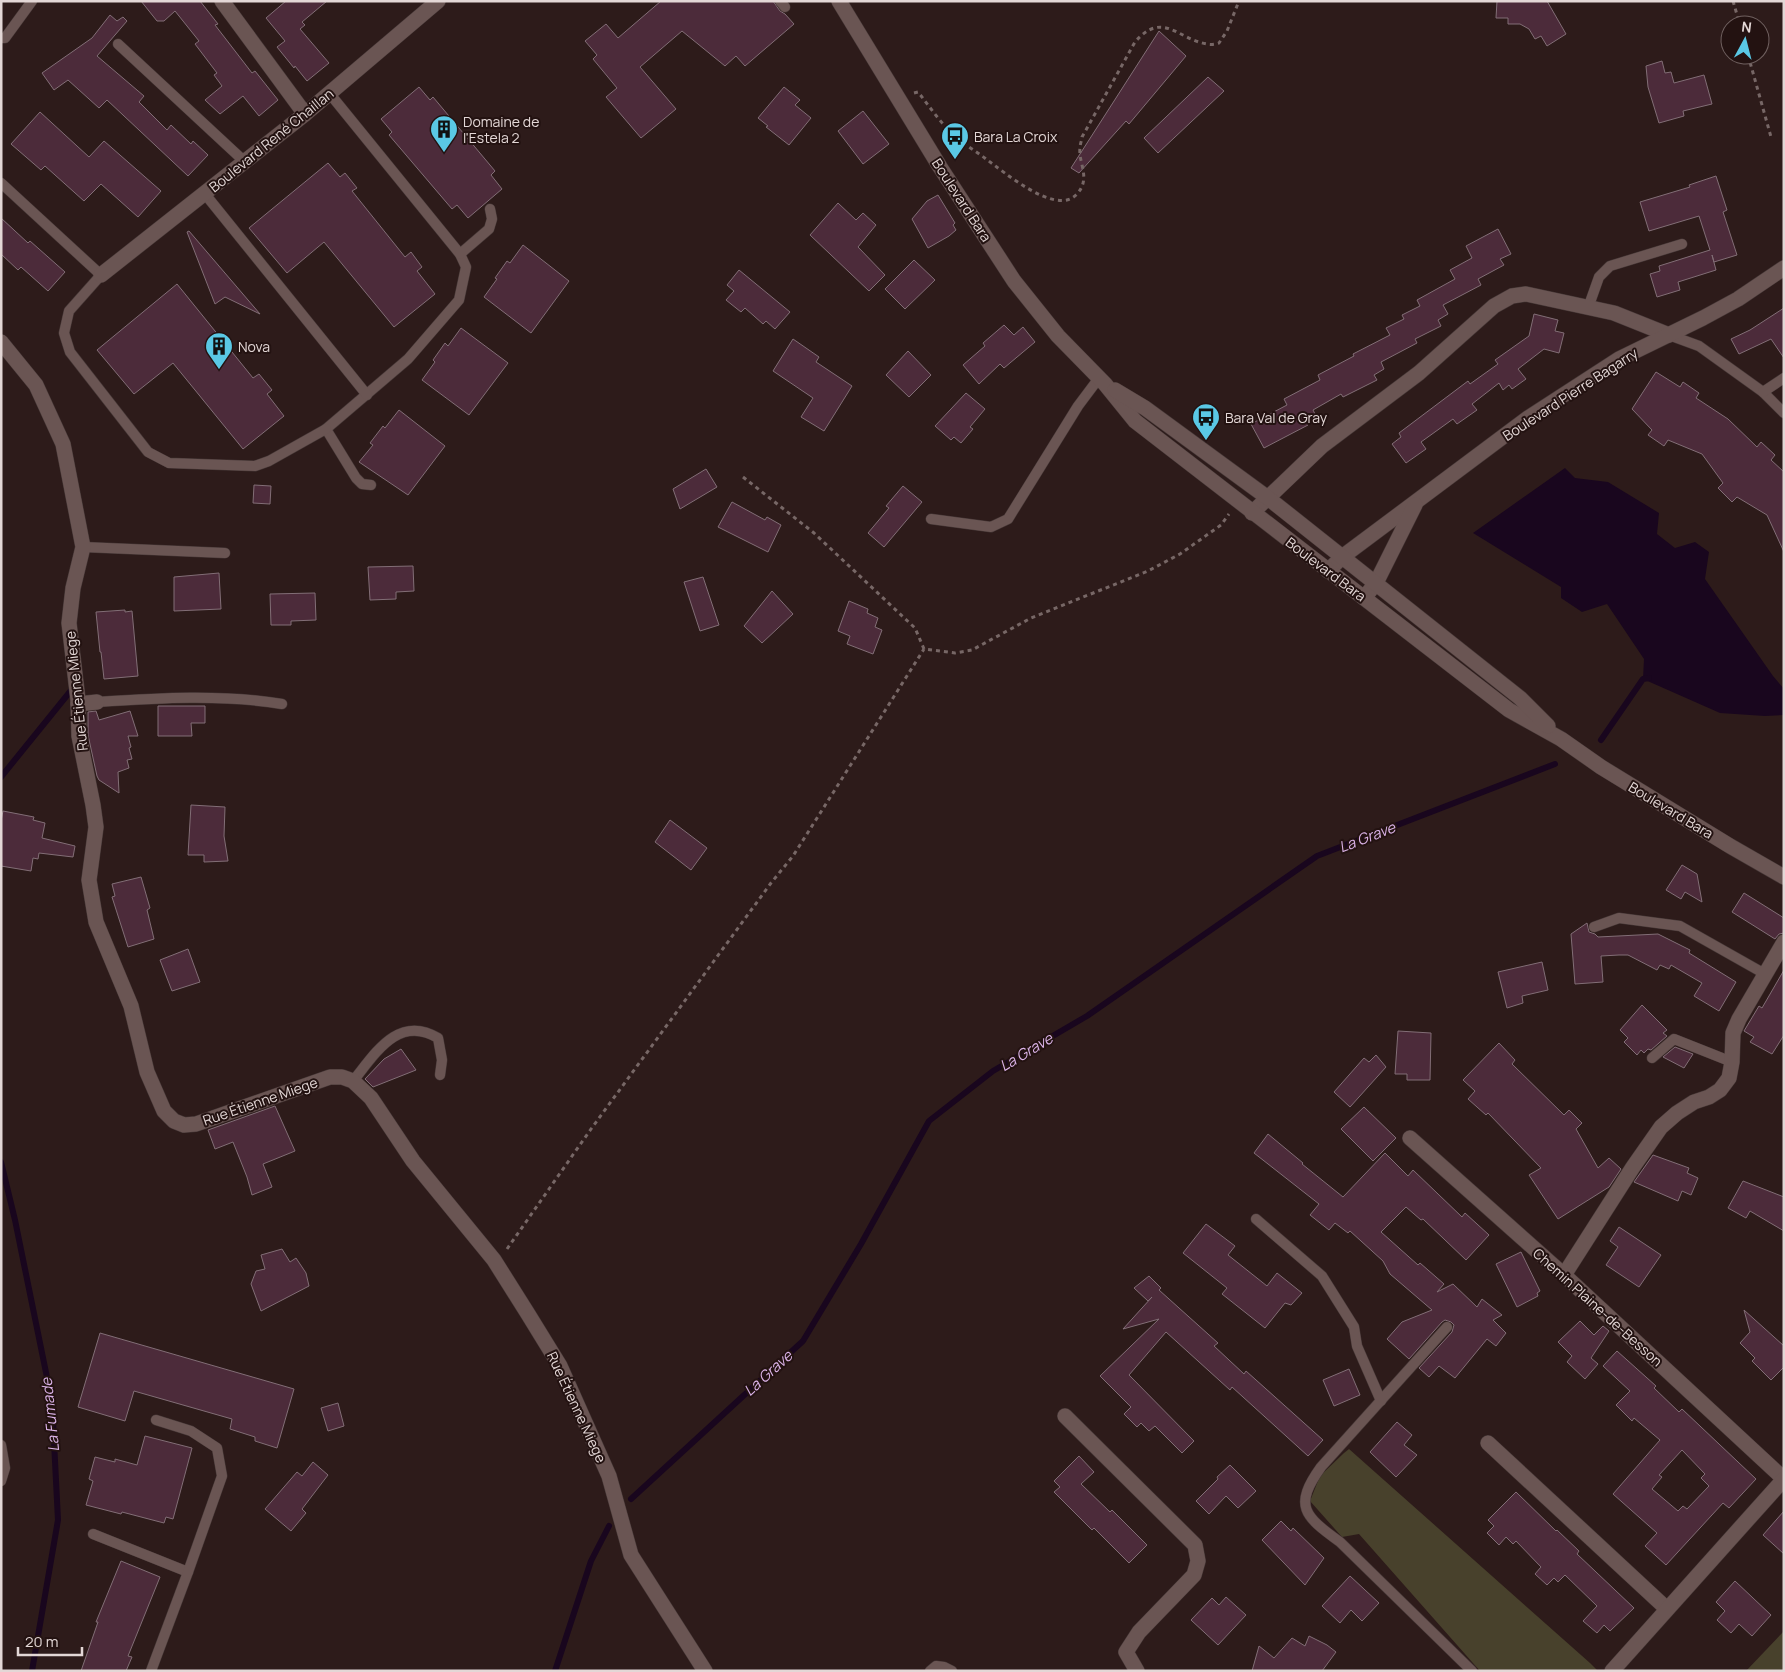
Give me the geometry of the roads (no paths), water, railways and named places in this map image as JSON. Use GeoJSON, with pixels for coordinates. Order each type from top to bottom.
{"type":"FeatureCollection","features":[{"type":"Feature","properties":{"kind":"street"},"geometry":{"type":"LineString","coordinates":[[222,1],[305,114]]}},
{"type":"Feature","properties":{"kind":"street","name":"Boulevard René Chaillan"},"geometry":{"type":"LineString","coordinates":[[101,275],[330,94],[438,1]]}},
{"type":"Feature","properties":{"kind":"street","name":"Boulevard Bara"},"geometry":{"type":"LineString","coordinates":[[839,1],[1014,281],[1058,336],[1102,381],[1135,421],[1509,710],[1561,739],[1601,767],[1784,877]]}},
{"type":"Feature","properties":{"kind":"street","name":"Boulevard Pierre Bagarry"},"geometry":{"type":"LineString","coordinates":[[1328,571],[1342,557],[1528,418],[1619,359],[1738,299],[1784,268]]}},
{"type":"Feature","properties":{"kind":"street"},"geometry":{"type":"LineString","coordinates":[[1252,513],[1322,446],[1419,373],[1494,306],[1512,296],[1526,294],[1614,313],[1668,335]]}},
{"type":"Feature","properties":{"kind":"street","name":"Rue Étienne Miege"},"geometry":{"type":"LineString","coordinates":[[1,342],[36,385],[63,444],[83,547],[73,588],[69,622],[78,704],[79,736],[96,827],[88,880],[91,901],[96,922],[131,1006],[147,1072],[164,1110],[174,1122],[196,1124],[330,1077],[342,1077],[353,1081],[371,1098],[414,1161],[494,1260],[560,1366],[609,1476],[630,1555],[705,1671]]}},
{"type":"Feature","properties":{"kind":"street","name":"Boulevard Bara"},"geometry":{"type":"LineString","coordinates":[[1102,381],[1145,408],[1268,498],[1520,698],[1561,739]]}},
{"type":"Feature","properties":{"kind":"street","name":"Boulevard Pierre Bagarry"},"geometry":{"type":"LineString","coordinates":[[1364,598],[1376,583],[1417,501]]}},
{"type":"Feature","properties":{"kind":"street"},"geometry":{"type":"LineString","coordinates":[[78,704],[97,702]]}},
{"type":"Feature","properties":{"kind":"street"},"geometry":{"type":"LineString","coordinates":[[1564,1274],[1661,1127],[1694,1102],[1709,1097],[1720,1090],[1729,1078],[1732,1062],[1733,1034],[1739,1020],[1784,942]]}},
{"type":"Feature","properties":{"kind":"street","name":"Chemin Plaine-de-Besson"},"geometry":{"type":"LineString","coordinates":[[1410,1138],[1564,1274],[1784,1479]]}},
{"type":"Feature","properties":{"kind":"street"},"geometry":{"type":"LineString","coordinates":[[1065,1416],[1195,1545],[1198,1561],[1194,1575],[1139,1632],[1126,1652],[1138,1671]]}},
{"type":"Feature","properties":{"kind":"street"},"geometry":{"type":"LineString","coordinates":[[1488,1443],[1667,1609]]}},
{"type":"Feature","properties":{"kind":"street"},"geometry":{"type":"LineString","coordinates":[[1612,1671],[1784,1479]]}},
{"type":"Feature","properties":{"kind":"lane"},"geometry":{"type":"LineString","coordinates":[[1,38],[5,38],[32,1]]}},
{"type":"Feature","properties":{"kind":"lane"},"geometry":{"type":"LineString","coordinates":[[118,44],[245,162]]}},
{"type":"Feature","properties":{"kind":"lane"},"geometry":{"type":"LineString","coordinates":[[1,183],[101,275],[69,311],[64,333],[70,352],[148,452],[169,463],[255,466],[269,461],[326,429],[408,358],[459,300],[466,268],[460,254],[330,94]]}},
{"type":"Feature","properties":{"kind":"lane"},"geometry":{"type":"LineString","coordinates":[[204,194],[367,395]]}},
{"type":"Feature","properties":{"kind":"lane"},"geometry":{"type":"LineString","coordinates":[[460,254],[489,229],[492,219],[490,209]]}},
{"type":"Feature","properties":{"kind":"lane"},"geometry":{"type":"LineString","coordinates":[[1588,308],[1599,277],[1610,266],[1682,244]]}},
{"type":"Feature","properties":{"kind":"lane"},"geometry":{"type":"LineString","coordinates":[[1668,335],[1699,346],[1762,392],[1784,412]]}},
{"type":"Feature","properties":{"kind":"lane"},"geometry":{"type":"LineString","coordinates":[[1762,392],[1784,378]]}},
{"type":"Feature","properties":{"kind":"lane"},"geometry":{"type":"LineString","coordinates":[[931,518],[991,527],[1008,519],[1078,406],[1102,381]]}},
{"type":"Feature","properties":{"kind":"lane"},"geometry":{"type":"LineString","coordinates":[[326,429],[356,478],[362,484],[371,484]]}},
{"type":"Feature","properties":{"kind":"lane"},"geometry":{"type":"LineString","coordinates":[[83,547],[225,553]]}},
{"type":"Feature","properties":{"kind":"lane"},"geometry":{"type":"LineString","coordinates":[[97,702],[218,698],[282,704]]}},
{"type":"Feature","properties":{"kind":"lane"},"geometry":{"type":"LineString","coordinates":[[1594,927],[1619,918],[1680,926],[1765,974]]}},
{"type":"Feature","properties":{"kind":"lane"},"geometry":{"type":"LineString","coordinates":[[353,1081],[381,1047],[397,1034],[412,1030],[429,1033],[438,1038],[442,1060],[440,1075]]}},
{"type":"Feature","properties":{"kind":"lane"},"geometry":{"type":"LineString","coordinates":[[1652,1058],[1674,1039],[1732,1062]]}},
{"type":"Feature","properties":{"kind":"lane"},"geometry":{"type":"LineString","coordinates":[[1256,1219],[1322,1276],[1354,1327],[1357,1346],[1381,1401]]}},
{"type":"Feature","properties":{"kind":"lane"},"geometry":{"type":"LineString","coordinates":[[1447,1327],[1321,1467],[1310,1482],[1304,1497],[1306,1512],[1472,1671]]}},
{"type":"Feature","properties":{"kind":"lane"},"geometry":{"type":"LineString","coordinates":[[150,1671],[222,1476],[217,1448],[191,1431],[156,1420]]}},
{"type":"Feature","properties":{"kind":"lane"},"geometry":{"type":"LineString","coordinates":[[1,1445],[5,1468],[1,1482]]}},
{"type":"Feature","properties":{"kind":"lane"},"geometry":{"type":"LineString","coordinates":[[93,1534],[188,1572]]}},
{"type":"Feature","properties":{"kind":"lane"},"geometry":{"type":"LineString","coordinates":[[930,1671],[936,1666],[952,1671]]}},
{"type":"Feature","properties":{"kind":"waterway","name":"La Grave"},"geometry":{"type":"LineString","coordinates":[[1601,740],[1643,679],[1649,678]]}},
{"type":"Feature","properties":{"kind":"waterway","name":"La Fumade"},"geometry":{"type":"LineString","coordinates":[[1,777],[73,688]]}},
{"type":"Feature","properties":{"kind":"waterway","name":"La Grave"},"geometry":{"type":"LineString","coordinates":[[631,1499],[803,1341],[861,1244],[929,1121],[993,1071],[1087,1016],[1317,856],[1555,764]]}},
{"type":"Feature","properties":{"kind":"waterway","name":"La Fumade"},"geometry":{"type":"LineString","coordinates":[[1,1162],[15,1220],[52,1402],[58,1520],[32,1671]]}},
{"type":"Feature","properties":{"kind":"waterway","name":"La Grave"},"geometry":{"type":"LineString","coordinates":[[555,1671],[591,1561],[609,1526]]}},
{"type":"Feature","properties":{"kind":"place","name":"Domaine de l'Estela 2"},"geometry":{"type":"Point","coordinates":[444,153]}},
{"type":"Feature","properties":{"kind":"place","name":"Bara La Croix"},"geometry":{"type":"Point","coordinates":[955,160]}},
{"type":"Feature","properties":{"kind":"place","name":"Nova"},"geometry":{"type":"Point","coordinates":[219,370]}},
{"type":"Feature","properties":{"kind":"place","name":"Bara Val de Gray"},"geometry":{"type":"Point","coordinates":[1206,441]}}]}
